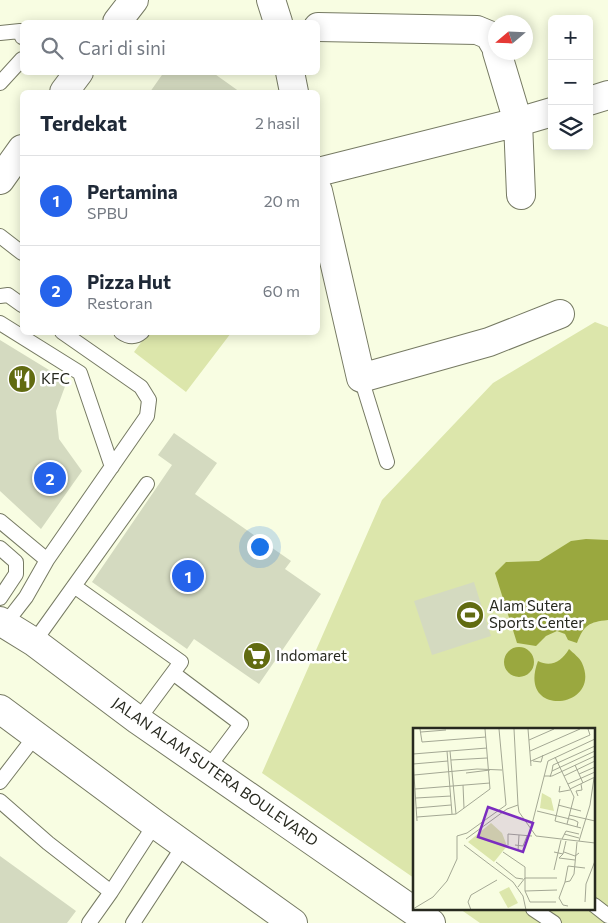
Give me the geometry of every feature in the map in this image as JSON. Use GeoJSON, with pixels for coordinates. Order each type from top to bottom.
{"type":"FeatureCollection","features":[{"type":"Feature","properties":{"kind":"street"},"geometry":{"type":"LineString","coordinates":[[119,20],[134,0]]}},
{"type":"Feature","properties":{"kind":"street"},"geometry":{"type":"LineString","coordinates":[[271,0],[277,20]]}},
{"type":"Feature","properties":{"kind":"street"},"geometry":{"type":"LineString","coordinates":[[320,27],[477,30],[488,35]]}},
{"type":"Feature","properties":{"kind":"street"},"geometry":{"type":"LineString","coordinates":[[499,60],[518,122],[522,196]]}},
{"type":"Feature","properties":{"kind":"street"},"geometry":{"type":"LineString","coordinates":[[66,90],[77,75]]}},
{"type":"Feature","properties":{"kind":"street"},"geometry":{"type":"LineString","coordinates":[[291,75],[294,90]]}},
{"type":"Feature","properties":{"kind":"street"},"geometry":{"type":"LineString","coordinates":[[593,100],[608,96]]}},
{"type":"Feature","properties":{"kind":"street"},"geometry":{"type":"LineString","coordinates":[[320,172],[548,113]]}},
{"type":"Feature","properties":{"kind":"street"},"geometry":{"type":"LineString","coordinates":[[0,180],[20,152]]}},
{"type":"Feature","properties":{"kind":"street"},"geometry":{"type":"LineString","coordinates":[[320,200],[361,378],[489,342],[560,314]]}},
{"type":"Feature","properties":{"kind":"street","name":"JALAN ALAM SUTERA BOULEVARD"},"geometry":{"type":"LineString","coordinates":[[3,623],[34,642],[138,720],[431,923]]}},
{"type":"Feature","properties":{"kind":"street"},"geometry":{"type":"LineString","coordinates":[[1,713],[36,735],[292,923]]}},
{"type":"Feature","properties":{"kind":"lane"},"geometry":{"type":"LineString","coordinates":[[0,33],[20,31]]}},
{"type":"Feature","properties":{"kind":"lane"},"geometry":{"type":"LineString","coordinates":[[0,83],[20,61]]}},
{"type":"Feature","properties":{"kind":"lane"},"geometry":{"type":"LineString","coordinates":[[0,236],[20,251]]}},
{"type":"Feature","properties":{"kind":"lane"},"geometry":{"type":"LineString","coordinates":[[0,296],[8,295],[20,304]]}},
{"type":"Feature","properties":{"kind":"lane"},"geometry":{"type":"LineString","coordinates":[[0,323],[80,373],[112,466]]}},
{"type":"Feature","properties":{"kind":"lane"},"geometry":{"type":"LineString","coordinates":[[3,623],[26,597],[47,560],[148,416],[149,400],[141,388],[66,335]]}},
{"type":"Feature","properties":{"kind":"lane"},"geometry":{"type":"LineString","coordinates":[[125,335],[134,337],[137,335]]}},
{"type":"Feature","properties":{"kind":"lane"},"geometry":{"type":"LineString","coordinates":[[361,378],[387,462]]}},
{"type":"Feature","properties":{"kind":"lane"},"geometry":{"type":"LineString","coordinates":[[34,642],[74,586],[104,554],[127,521],[147,484]]}},
{"type":"Feature","properties":{"kind":"lane"},"geometry":{"type":"LineString","coordinates":[[0,522],[47,560]]}},
{"type":"Feature","properties":{"kind":"lane"},"geometry":{"type":"LineString","coordinates":[[0,548],[16,562],[16,574],[0,598]]}},
{"type":"Feature","properties":{"kind":"lane"},"geometry":{"type":"LineString","coordinates":[[74,586],[181,662],[138,720]]}},
{"type":"Feature","properties":{"kind":"lane"},"geometry":{"type":"LineString","coordinates":[[173,673],[240,724],[208,768]]}},
{"type":"Feature","properties":{"kind":"lane"},"geometry":{"type":"LineString","coordinates":[[0,782],[36,735]]}},
{"type":"Feature","properties":{"kind":"lane"},"geometry":{"type":"LineString","coordinates":[[0,801],[48,843],[111,892]]}},
{"type":"Feature","properties":{"kind":"lane"},"geometry":{"type":"LineString","coordinates":[[89,923],[155,824]]}},
{"type":"Feature","properties":{"kind":"lane"},"geometry":{"type":"LineString","coordinates":[[133,923],[184,845]]}},
{"type":"Feature","properties":{"kind":"lane"},"geometry":{"type":"LineString","coordinates":[[596,907],[608,916]]}},
{"type":"Feature","properties":{"kind":"lane"},"geometry":{"type":"LineString","coordinates":[[534,910],[554,923]]}},
{"type":"Feature","properties":{"kind":"shaded area","name":"Alam Sutera Sports Center"},"geometry":{"type":"Polygon","coordinates":[[[595,322],[608,327],[608,923],[480,923],[461,910],[596,910],[596,728],[413,728],[413,877],[262,773],[382,500],[493,383],[595,322]]]}},
{"type":"Feature","properties":{"kind":"shaded area"},"geometry":{"type":"Polygon","coordinates":[[[147,335],[229,335],[186,392],[134,352],[147,335]]]}},
{"type":"Feature","properties":{"kind":"shaded area"},"geometry":{"type":"Polygon","coordinates":[[[586,539],[608,540],[608,620],[592,623],[585,628],[577,643],[568,640],[565,634],[557,631],[546,636],[536,646],[517,643],[495,573],[506,562],[539,561],[571,541],[586,539]]]}},
{"type":"Feature","properties":{"kind":"shaded area"},"geometry":{"type":"Polygon","coordinates":[[[519,647],[530,651],[534,662],[530,673],[519,677],[508,673],[504,662],[508,651],[519,647]]]}},
{"type":"Feature","properties":{"kind":"shaded area"},"geometry":{"type":"Polygon","coordinates":[[[569,649],[582,663],[585,678],[581,690],[572,698],[560,701],[548,699],[539,692],[534,680],[538,661],[547,664],[556,662],[569,649]]]}},
{"type":"Feature","properties":{"kind":"building"},"geometry":{"type":"Polygon","coordinates":[[[162,75],[216,75],[237,90],[151,90],[162,75]]]}},
{"type":"Feature","properties":{"kind":"building"},"geometry":{"type":"Polygon","coordinates":[[[0,340],[67,381],[56,411],[59,439],[82,471],[41,529],[0,491],[0,340]]]}},
{"type":"Feature","properties":{"kind":"building"},"geometry":{"type":"Polygon","coordinates":[[[174,433],[217,463],[195,494],[291,561],[285,569],[321,594],[259,684],[194,639],[187,649],[92,582],[172,465],[158,455],[174,433]]]}},
{"type":"Feature","properties":{"kind":"building"},"geometry":{"type":"Polygon","coordinates":[[[474,582],[491,636],[432,655],[414,601],[474,582]]]}},
{"type":"Feature","properties":{"kind":"building"},"geometry":{"type":"Polygon","coordinates":[[[0,856],[76,911],[67,923],[0,923],[0,856]]]}},
{"type":"Feature","properties":{"kind":"place","name":"KFC"},"geometry":{"type":"Point","coordinates":[22,379]}},
{"type":"Feature","properties":{"kind":"place","name":"Pizza Hut"},"geometry":{"type":"Point","coordinates":[50,478]}},
{"type":"Feature","properties":{"kind":"place","name":"Pertamina"},"geometry":{"type":"Point","coordinates":[188,576]}},
{"type":"Feature","properties":{"kind":"place","name":"Alam Sutera Sports Center"},"geometry":{"type":"Point","coordinates":[470,615]}},
{"type":"Feature","properties":{"kind":"place","name":"Indomaret"},"geometry":{"type":"Point","coordinates":[257,656]}}]}
